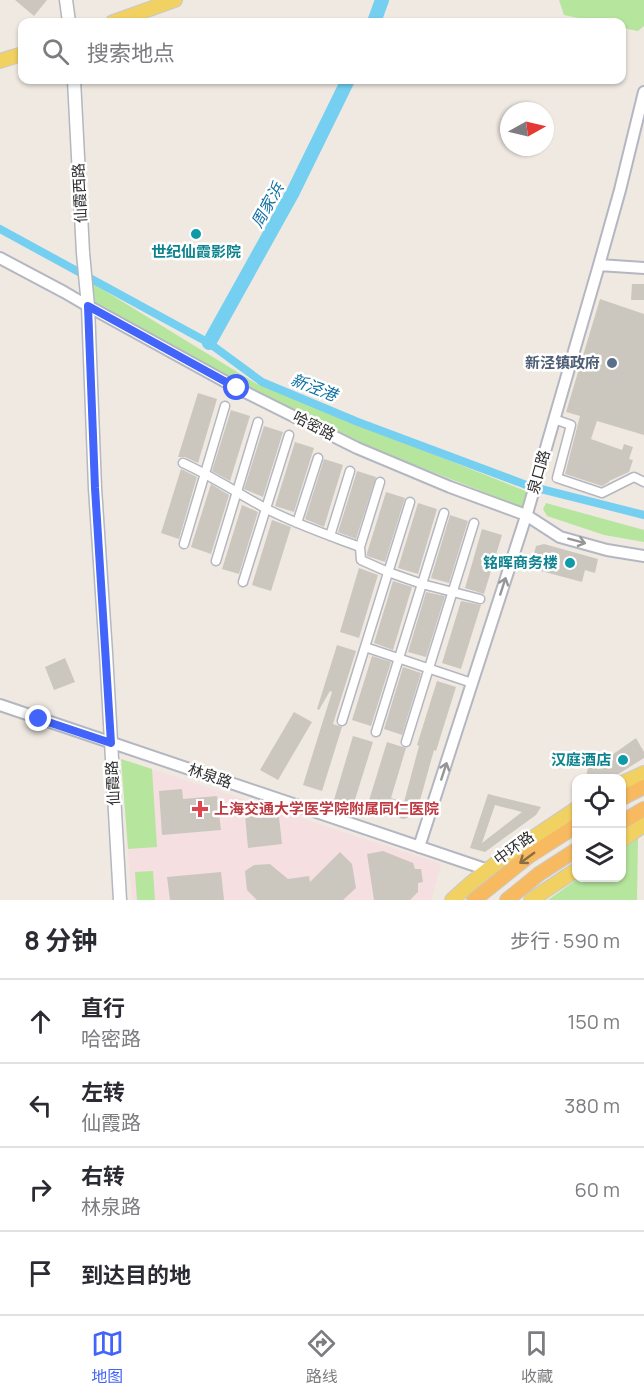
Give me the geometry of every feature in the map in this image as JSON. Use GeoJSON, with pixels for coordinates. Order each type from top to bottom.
{"type":"FeatureCollection","features":[{"type":"Feature","properties":{"kind":"highway"},"geometry":{"type":"LineString","coordinates":[[626,796],[644,787]]}},
{"type":"Feature","properties":{"kind":"highway"},"geometry":{"type":"LineString","coordinates":[[626,819],[644,809]]}},
{"type":"Feature","properties":{"kind":"highway","name":"中环路"},"geometry":{"type":"LineString","coordinates":[[474,900],[529,856],[573,828]]}},
{"type":"Feature","properties":{"kind":"highway"},"geometry":{"type":"LineString","coordinates":[[507,900],[539,874],[572,853]]}},
{"type":"Feature","properties":{"kind":"main road"},"geometry":{"type":"LineString","coordinates":[[66,0],[68,18]]}},
{"type":"Feature","properties":{"kind":"main road"},"geometry":{"type":"LineString","coordinates":[[124,18],[176,0]]}},
{"type":"Feature","properties":{"kind":"main road"},"geometry":{"type":"LineString","coordinates":[[0,61],[18,55]]}},
{"type":"Feature","properties":{"kind":"main road","name":"仙霞西路"},"geometry":{"type":"LineString","coordinates":[[74,84],[88,306]]}},
{"type":"Feature","properties":{"kind":"main road","name":"仙霞路"},"geometry":{"type":"LineString","coordinates":[[88,306],[95,488],[120,900]]}},
{"type":"Feature","properties":{"kind":"main road"},"geometry":{"type":"LineString","coordinates":[[626,781],[644,773]]}},
{"type":"Feature","properties":{"kind":"main road"},"geometry":{"type":"LineString","coordinates":[[452,900],[504,857],[572,811]]}},
{"type":"Feature","properties":{"kind":"main road"},"geometry":{"type":"LineString","coordinates":[[626,837],[644,825]]}},
{"type":"Feature","properties":{"kind":"main road"},"geometry":{"type":"LineString","coordinates":[[531,900],[572,873]]}},
{"type":"Feature","properties":{"kind":"street","name":"泉口路"},"geometry":{"type":"LineString","coordinates":[[419,847],[537,480],[620,189],[644,92]]}},
{"type":"Feature","properties":{"kind":"street","name":"哈密路"},"geometry":{"type":"LineString","coordinates":[[0,258],[64,291],[237,388],[357,448],[450,487],[527,513],[560,537],[644,556]]}},
{"type":"Feature","properties":{"kind":"street"},"geometry":{"type":"LineString","coordinates":[[599,265],[644,268]]}},
{"type":"Feature","properties":{"kind":"street"},"geometry":{"type":"LineString","coordinates":[[184,544],[225,406]]}},
{"type":"Feature","properties":{"kind":"street"},"geometry":{"type":"LineString","coordinates":[[554,419],[571,425],[557,478],[602,493],[634,477],[644,483]]}},
{"type":"Feature","properties":{"kind":"street"},"geometry":{"type":"LineString","coordinates":[[216,561],[258,423]]}},
{"type":"Feature","properties":{"kind":"street"},"geometry":{"type":"LineString","coordinates":[[243,582],[289,435]]}},
{"type":"Feature","properties":{"kind":"street"},"geometry":{"type":"LineString","coordinates":[[297,523],[318,458]]}},
{"type":"Feature","properties":{"kind":"street"},"geometry":{"type":"LineString","coordinates":[[183,463],[297,523],[360,547]]}},
{"type":"Feature","properties":{"kind":"street"},"geometry":{"type":"LineString","coordinates":[[330,536],[350,471]]}},
{"type":"Feature","properties":{"kind":"street"},"geometry":{"type":"LineString","coordinates":[[380,482],[360,547],[361,560],[422,584],[480,599]]}},
{"type":"Feature","properties":{"kind":"street"},"geometry":{"type":"LineString","coordinates":[[342,721],[410,502]]}},
{"type":"Feature","properties":{"kind":"street"},"geometry":{"type":"LineString","coordinates":[[376,732],[444,513]]}},
{"type":"Feature","properties":{"kind":"street"},"geometry":{"type":"LineString","coordinates":[[406,742],[474,523]]}},
{"type":"Feature","properties":{"kind":"street"},"geometry":{"type":"LineString","coordinates":[[365,647],[472,683]]}},
{"type":"Feature","properties":{"kind":"street","name":"林泉路"},"geometry":{"type":"LineString","coordinates":[[0,705],[488,870]]}},
{"type":"Feature","properties":{"kind":"shaded area","name":"上海交通大学医学院附属同仁医院"},"geometry":{"type":"Polygon","coordinates":[[[121,759],[441,864],[432,898],[430,900],[132,900],[121,759]]]}},
{"type":"Feature","properties":{"kind":"green space"},"geometry":{"type":"Polygon","coordinates":[[[559,0],[644,0],[644,26],[638,31],[626,29],[626,18],[579,18],[564,15],[559,0]]]}},
{"type":"Feature","properties":{"kind":"green space"},"geometry":{"type":"Polygon","coordinates":[[[92,283],[257,384],[528,492],[522,507],[379,451],[272,400],[93,303],[92,283]]]}},
{"type":"Feature","properties":{"kind":"green space"},"geometry":{"type":"Polygon","coordinates":[[[546,503],[644,530],[644,542],[604,535],[547,516],[543,509],[546,503]]]}},
{"type":"Feature","properties":{"kind":"green space"},"geometry":{"type":"Polygon","coordinates":[[[121,759],[152,769],[157,847],[128,849],[121,759]]]}},
{"type":"Feature","properties":{"kind":"green space"},"geometry":{"type":"Polygon","coordinates":[[[638,836],[637,900],[548,900],[573,882],[626,882],[626,844],[638,836]]]}},
{"type":"Feature","properties":{"kind":"green space"},"geometry":{"type":"Polygon","coordinates":[[[153,871],[155,900],[137,900],[135,872],[153,871]]]}},
{"type":"Feature","properties":{"kind":"building"},"geometry":{"type":"Polygon","coordinates":[[[15,0],[47,0],[34,16],[15,0]]]}},
{"type":"Feature","properties":{"kind":"building"},"geometry":{"type":"Polygon","coordinates":[[[632,284],[644,284],[644,300],[631,300],[632,284]]]}},
{"type":"Feature","properties":{"kind":"building","name":"新泾镇政府"},"geometry":{"type":"Polygon","coordinates":[[[600,299],[644,314],[644,435],[597,421],[591,439],[622,450],[624,444],[633,447],[629,459],[633,460],[629,472],[602,486],[565,474],[580,416],[566,412],[600,299]]]}},
{"type":"Feature","properties":{"kind":"building"},"geometry":{"type":"Polygon","coordinates":[[[198,393],[217,399],[198,463],[185,457],[178,457],[198,393]]]}},
{"type":"Feature","properties":{"kind":"building"},"geometry":{"type":"Polygon","coordinates":[[[231,410],[250,416],[230,481],[212,471],[231,410]]]}},
{"type":"Feature","properties":{"kind":"building"},"geometry":{"type":"Polygon","coordinates":[[[264,426],[283,432],[263,497],[244,489],[264,426]]]}},
{"type":"Feature","properties":{"kind":"building"},"geometry":{"type":"Polygon","coordinates":[[[295,442],[314,448],[294,512],[275,506],[295,442]]]}},
{"type":"Feature","properties":{"kind":"building"},"geometry":{"type":"Polygon","coordinates":[[[324,459],[343,465],[324,527],[305,519],[324,459]]]}},
{"type":"Feature","properties":{"kind":"building"},"geometry":{"type":"Polygon","coordinates":[[[181,469],[197,477],[179,539],[161,533],[181,469]]]}},
{"type":"Feature","properties":{"kind":"building"},"geometry":{"type":"Polygon","coordinates":[[[357,471],[376,477],[356,539],[338,532],[357,471]]]}},
{"type":"Feature","properties":{"kind":"building"},"geometry":{"type":"Polygon","coordinates":[[[211,484],[229,495],[211,554],[191,547],[211,484]]]}},
{"type":"Feature","properties":{"kind":"building"},"geometry":{"type":"Polygon","coordinates":[[[386,492],[405,498],[385,562],[367,556],[367,553],[386,492]]]}},
{"type":"Feature","properties":{"kind":"building"},"geometry":{"type":"Polygon","coordinates":[[[418,503],[437,509],[418,574],[398,568],[418,503]]]}},
{"type":"Feature","properties":{"kind":"building"},"geometry":{"type":"Polygon","coordinates":[[[242,505],[258,512],[239,574],[222,569],[242,505]]]}},
{"type":"Feature","properties":{"kind":"building"},"geometry":{"type":"Polygon","coordinates":[[[450,515],[468,521],[449,583],[431,578],[450,515]]]}},
{"type":"Feature","properties":{"kind":"building"},"geometry":{"type":"Polygon","coordinates":[[[272,520],[291,527],[271,591],[252,585],[272,520]]]}},
{"type":"Feature","properties":{"kind":"building"},"geometry":{"type":"Polygon","coordinates":[[[482,529],[502,535],[484,594],[465,588],[482,529]]]}},
{"type":"Feature","properties":{"kind":"building","name":"铭晖商务楼"},"geometry":{"type":"Polygon","coordinates":[[[544,544],[598,559],[595,573],[585,570],[582,582],[530,568],[536,546],[544,544]]]}},
{"type":"Feature","properties":{"kind":"building"},"geometry":{"type":"Polygon","coordinates":[[[359,568],[378,575],[359,638],[340,632],[359,568]]]}},
{"type":"Feature","properties":{"kind":"building"},"geometry":{"type":"Polygon","coordinates":[[[393,581],[412,587],[393,650],[374,643],[393,581]]]}},
{"type":"Feature","properties":{"kind":"building"},"geometry":{"type":"Polygon","coordinates":[[[426,592],[445,596],[426,657],[408,652],[426,592]]]}},
{"type":"Feature","properties":{"kind":"building"},"geometry":{"type":"Polygon","coordinates":[[[461,601],[481,605],[461,669],[442,663],[461,601]]]}},
{"type":"Feature","properties":{"kind":"building"},"geometry":{"type":"Polygon","coordinates":[[[337,645],[356,651],[333,724],[342,727],[322,791],[303,785],[332,692],[330,691],[319,710],[317,709],[337,645]]]}},
{"type":"Feature","properties":{"kind":"building"},"geometry":{"type":"Polygon","coordinates":[[[372,656],[391,662],[371,726],[352,720],[372,656]]]}},
{"type":"Feature","properties":{"kind":"building"},"geometry":{"type":"Polygon","coordinates":[[[65,658],[75,682],[54,690],[45,667],[65,658]]]}},
{"type":"Feature","properties":{"kind":"building"},"geometry":{"type":"Polygon","coordinates":[[[403,667],[421,673],[402,735],[384,729],[403,667]]]}},
{"type":"Feature","properties":{"kind":"building"},"geometry":{"type":"Polygon","coordinates":[[[437,681],[456,687],[416,810],[403,819],[367,807],[387,742],[406,748],[391,798],[404,802],[419,746],[417,745],[437,681]]]}},
{"type":"Feature","properties":{"kind":"building"},"geometry":{"type":"Polygon","coordinates":[[[294,712],[312,722],[278,780],[260,770],[294,712]]]}},
{"type":"Feature","properties":{"kind":"building"},"geometry":{"type":"Polygon","coordinates":[[[353,736],[373,742],[353,806],[334,800],[353,736]]]}},
{"type":"Feature","properties":{"kind":"building","name":"汉庭酒店"},"geometry":{"type":"Polygon","coordinates":[[[636,738],[644,752],[644,758],[618,774],[587,774],[588,766],[602,762],[636,738]]]}},
{"type":"Feature","properties":{"kind":"building"},"geometry":{"type":"Polygon","coordinates":[[[182,789],[183,799],[217,796],[221,830],[162,835],[159,791],[182,789]]]}},
{"type":"Feature","properties":{"kind":"building"},"geometry":{"type":"Polygon","coordinates":[[[488,794],[541,807],[536,815],[485,852],[470,848],[488,794]],[[495,805],[482,843],[522,812],[495,805]]]}},
{"type":"Feature","properties":{"kind":"building"},"geometry":{"type":"Polygon","coordinates":[[[244,804],[259,808],[260,818],[279,817],[282,844],[248,848],[244,804]]]}},
{"type":"Feature","properties":{"kind":"building"},"geometry":{"type":"Polygon","coordinates":[[[383,851],[413,863],[415,869],[421,869],[423,882],[418,883],[418,892],[410,900],[374,900],[367,854],[383,851]]]}},
{"type":"Feature","properties":{"kind":"building"},"geometry":{"type":"Polygon","coordinates":[[[340,852],[352,864],[356,888],[343,900],[257,900],[247,890],[245,871],[254,865],[270,864],[288,879],[309,876],[310,882],[340,852]]]}},
{"type":"Feature","properties":{"kind":"building"},"geometry":{"type":"Polygon","coordinates":[[[221,872],[224,900],[170,900],[167,877],[221,872]]]}},
{"type":"Feature","properties":{"kind":"waterway","name":"周家浜"},"geometry":{"type":"LineString","coordinates":[[375,18],[382,0]]}},
{"type":"Feature","properties":{"kind":"waterway","name":"周家浜"},"geometry":{"type":"LineString","coordinates":[[209,343],[293,192],[346,84]]}},
{"type":"Feature","properties":{"kind":"waterway","name":"新泾港"},"geometry":{"type":"LineString","coordinates":[[0,229],[209,343],[262,382],[358,422],[529,486],[644,515]]}},
{"type":"Feature","properties":{"kind":"place","name":"世纪仙霞影院"},"geometry":{"type":"Point","coordinates":[196,234]}},
{"type":"Feature","properties":{"kind":"place","name":"新泾镇政府"},"geometry":{"type":"Point","coordinates":[612,363]}},
{"type":"Feature","properties":{"kind":"place","name":"铭晖商务楼"},"geometry":{"type":"Point","coordinates":[570,563]}},
{"type":"Feature","properties":{"kind":"place","name":"汉庭酒店"},"geometry":{"type":"Point","coordinates":[623,760]}},
{"type":"Feature","properties":{"kind":"place","name":"上海交通大学医学院附属同仁医院"},"geometry":{"type":"Point","coordinates":[200,809]}},
{"type":"Feature","properties":{"kind":"route"},"geometry":{"type":"LineString","coordinates":[[39,719],[111,743],[95,488],[88,306],[237,388]]}}]}
